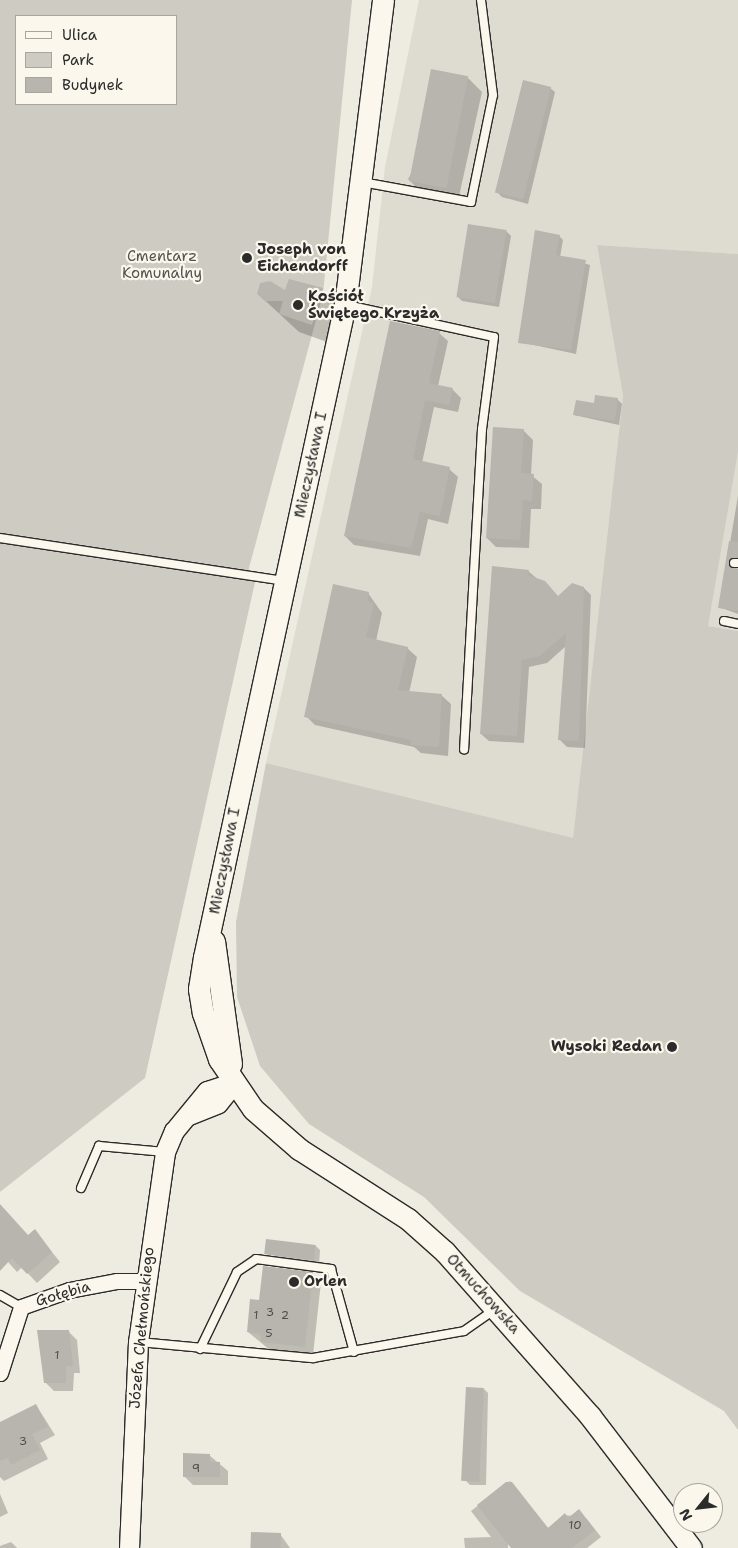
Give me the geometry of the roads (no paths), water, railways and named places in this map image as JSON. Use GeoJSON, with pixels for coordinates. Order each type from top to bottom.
{"type":"FeatureCollection","features":[{"type":"Feature","properties":{"kind":"main road","name":"Mieczysława I"},"geometry":{"type":"LineString","coordinates":[[235,1082],[221,1017],[212,925],[241,772],[286,581],[345,304],[362,182],[383,0]]}},
{"type":"Feature","properties":{"kind":"main road","name":"Otmuchowska"},"geometry":{"type":"LineString","coordinates":[[235,1082],[277,1132],[408,1219],[496,1308],[590,1416],[691,1548]]}},
{"type":"Feature","properties":{"kind":"street","name":"Józefa Chełmońskiego"},"geometry":{"type":"LineString","coordinates":[[129,1548],[138,1342],[144,1281],[165,1152],[186,1116],[207,1091],[235,1082]]}},
{"type":"Feature","properties":{"kind":"street","name":"Gołębia"},"geometry":{"type":"LineString","coordinates":[[0,1373],[21,1307],[69,1290],[144,1281]]}},
{"type":"Feature","properties":{"kind":"lane"},"geometry":{"type":"LineString","coordinates":[[362,182],[472,202],[493,95],[480,0]]}},
{"type":"Feature","properties":{"kind":"lane"},"geometry":{"type":"LineString","coordinates":[[345,304],[494,337],[482,429],[464,749]]}},
{"type":"Feature","properties":{"kind":"lane"},"geometry":{"type":"LineString","coordinates":[[0,538],[286,581]]}},
{"type":"Feature","properties":{"kind":"lane"},"geometry":{"type":"LineString","coordinates":[[724,621],[738,624]]}},
{"type":"Feature","properties":{"kind":"lane"},"geometry":{"type":"LineString","coordinates":[[81,1188],[99,1146],[165,1152]]}},
{"type":"Feature","properties":{"kind":"lane"},"geometry":{"type":"LineString","coordinates":[[200,1349],[237,1272],[256,1259],[331,1269],[354,1352]]}},
{"type":"Feature","properties":{"kind":"lane"},"geometry":{"type":"LineString","coordinates":[[0,1295],[21,1307]]}},
{"type":"Feature","properties":{"kind":"lane"},"geometry":{"type":"LineString","coordinates":[[138,1342],[313,1358],[464,1331],[496,1308]]}},
{"type":"Feature","properties":{"kind":"place","name":"Joseph von Eichendorff"},"geometry":{"type":"Point","coordinates":[247,258]}},
{"type":"Feature","properties":{"kind":"place","name":"Kościół Świętego Krzyża"},"geometry":{"type":"Point","coordinates":[298,305]}},
{"type":"Feature","properties":{"kind":"place","name":"Wysoki Redan"},"geometry":{"type":"Point","coordinates":[672,1047]}},
{"type":"Feature","properties":{"kind":"place","name":"Orlen"},"geometry":{"type":"Point","coordinates":[294,1282]}},
{"type":"Feature","properties":{"kind":"park label","name":"Cmentarz Komunalny"},"geometry":{"type":"Point","coordinates":[162,264]}}]}
